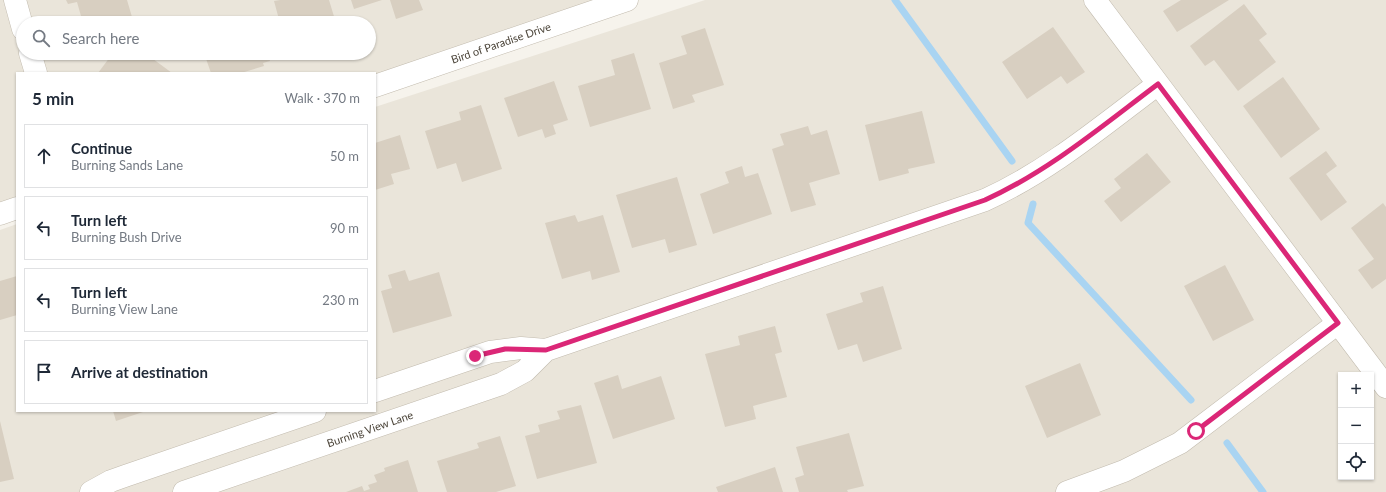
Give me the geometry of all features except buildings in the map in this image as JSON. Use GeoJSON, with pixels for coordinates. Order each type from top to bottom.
{"type":"FeatureCollection","features":[{"type":"Feature","properties":{"kind":"street"},"geometry":{"type":"LineString","coordinates":[[14,0],[19,16]]}},
{"type":"Feature","properties":{"kind":"street","name":"Bird of Paradise Drive"},"geometry":{"type":"LineString","coordinates":[[376,86],[627,0]]}},
{"type":"Feature","properties":{"kind":"street"},"geometry":{"type":"LineString","coordinates":[[1095,0],[1386,387]]}},
{"type":"Feature","properties":{"kind":"street"},"geometry":{"type":"LineString","coordinates":[[32,60],[36,72]]}},
{"type":"Feature","properties":{"kind":"street","name":"Burning View Lane"},"geometry":{"type":"LineString","coordinates":[[376,391],[490,352],[521,348],[546,350],[985,200],[1016,185],[1046,167],[1158,84]]}},
{"type":"Feature","properties":{"kind":"street"},"geometry":{"type":"LineString","coordinates":[[0,214],[16,208]]}},
{"type":"Feature","properties":{"kind":"street"},"geometry":{"type":"LineString","coordinates":[[1067,492],[1124,471],[1180,443],[1338,323]]}},
{"type":"Feature","properties":{"kind":"street","name":"Burning View Lane"},"geometry":{"type":"LineString","coordinates":[[184,492],[501,384],[525,371],[546,350]]}},
{"type":"Feature","properties":{"kind":"street"},"geometry":{"type":"LineString","coordinates":[[92,492],[111,481],[312,412]]}},
{"type":"Feature","properties":{"kind":"shaded area"},"geometry":{"type":"Polygon","coordinates":[[[0,0],[593,0],[376,75],[376,72],[16,72],[16,198],[0,203],[0,0]]]}},
{"type":"Feature","properties":{"kind":"shaded area"},"geometry":{"type":"Polygon","coordinates":[[[705,0],[1386,0],[1386,492],[0,492],[0,230],[16,224],[16,412],[376,412],[376,107],[705,0]]]}},
{"type":"Feature","properties":{"kind":"waterway"},"geometry":{"type":"LineString","coordinates":[[895,0],[1012,161]]}},
{"type":"Feature","properties":{"kind":"waterway"},"geometry":{"type":"LineString","coordinates":[[1033,204],[1028,223],[1191,400]]}},
{"type":"Feature","properties":{"kind":"waterway"},"geometry":{"type":"LineString","coordinates":[[1227,443],[1263,492]]}},
{"type":"Feature","properties":{"kind":"route"},"geometry":{"type":"LineString","coordinates":[[475,356],[505,349],[521,348],[546,350],[985,200],[1016,185],[1052,163],[1158,84],[1338,323],[1196,431]]}}]}
